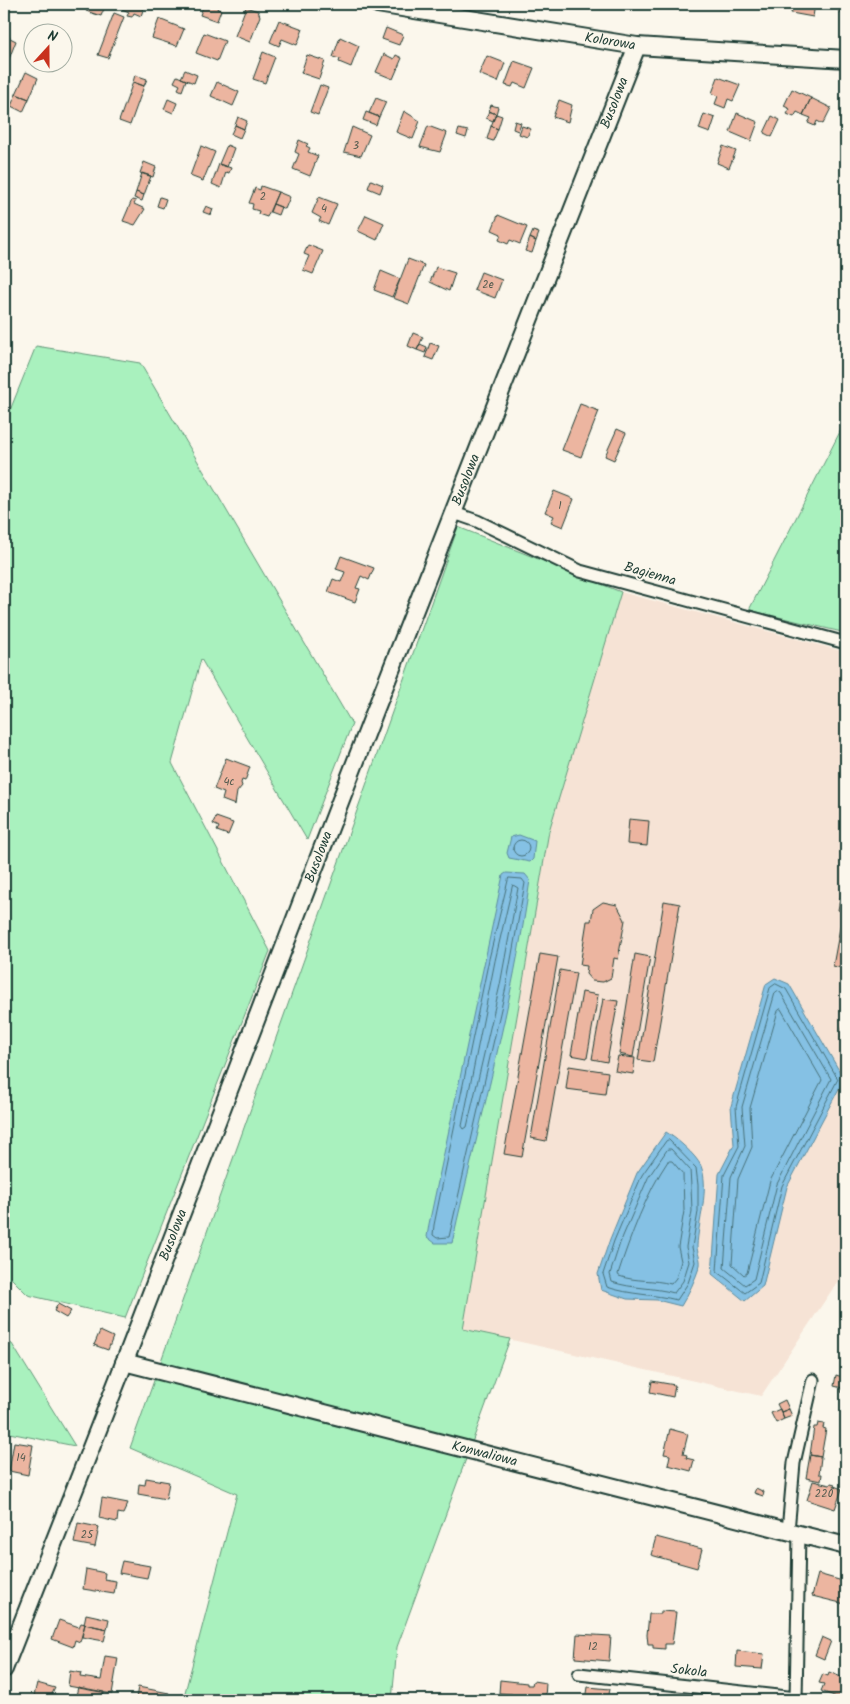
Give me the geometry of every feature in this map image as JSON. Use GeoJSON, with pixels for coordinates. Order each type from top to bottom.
{"type":"FeatureCollection","features":[{"type":"Feature","properties":{"kind":"street","name":"Kolorowa"},"geometry":{"type":"LineString","coordinates":[[378,4],[637,46],[846,59]]}},
{"type":"Feature","properties":{"kind":"street","name":"Busolowa"},"geometry":{"type":"LineString","coordinates":[[4,1669],[375,711],[637,46]]}},
{"type":"Feature","properties":{"kind":"street","name":"Bagienna"},"geometry":{"type":"LineString","coordinates":[[454,513],[477,521],[580,571],[846,643]]}},
{"type":"Feature","properties":{"kind":"street","name":"Konwaliowa"},"geometry":{"type":"LineString","coordinates":[[124,1362],[846,1546]]}},
{"type":"Feature","properties":{"kind":"street","name":"Sokola"},"geometry":{"type":"LineString","coordinates":[[579,1674],[796,1699],[793,1532],[794,1464],[813,1380]]}},
{"type":"Feature","properties":{"kind":"shaded area"},"geometry":{"type":"Polygon","coordinates":[[[621,592],[846,652],[846,1269],[761,1396],[463,1329],[549,831],[621,592]]]}},
{"type":"Feature","properties":{"kind":"green space"},"geometry":{"type":"Polygon","coordinates":[[[36,346],[140,363],[352,724],[307,840],[201,659],[172,763],[270,951],[125,1318],[28,1295],[11,1278],[4,1306],[4,425],[36,346]]]}},
{"type":"Feature","properties":{"kind":"green space"},"geometry":{"type":"Polygon","coordinates":[[[846,420],[846,633],[749,610],[846,420]]]}},
{"type":"Feature","properties":{"kind":"green space"},"geometry":{"type":"Polygon","coordinates":[[[458,527],[621,592],[549,831],[463,1329],[510,1339],[397,1647],[392,1700],[183,1700],[237,1494],[130,1448],[458,527]]]}},
{"type":"Feature","properties":{"kind":"green space"},"geometry":{"type":"Polygon","coordinates":[[[4,1341],[12,1344],[75,1446],[4,1432],[4,1341]]]}},
{"type":"Feature","properties":{"kind":"water"},"geometry":{"type":"Polygon","coordinates":[[[519,835],[535,841],[533,859],[530,862],[509,858],[507,853],[511,837],[519,835]]]}},
{"type":"Feature","properties":{"kind":"water"},"geometry":{"type":"Polygon","coordinates":[[[506,873],[525,874],[530,880],[523,926],[495,1063],[452,1243],[435,1243],[427,1237],[429,1224],[503,875],[506,873]]]}},
{"type":"Feature","properties":{"kind":"water"},"geometry":{"type":"Polygon","coordinates":[[[775,978],[789,984],[844,1079],[787,1187],[763,1286],[745,1301],[712,1274],[719,1174],[734,1145],[731,1106],[766,984],[775,978]]]}},
{"type":"Feature","properties":{"kind":"water"},"geometry":{"type":"Polygon","coordinates":[[[666,1132],[695,1157],[701,1166],[704,1185],[697,1246],[700,1265],[692,1286],[681,1306],[657,1300],[627,1299],[601,1290],[598,1274],[637,1173],[666,1132]]]}},
{"type":"Feature","properties":{"kind":"building"},"geometry":{"type":"Polygon","coordinates":[[[85,4],[106,4],[101,16],[86,11],[88,5],[85,4]]]}},
{"type":"Feature","properties":{"kind":"building"},"geometry":{"type":"Polygon","coordinates":[[[124,4],[145,4],[141,16],[134,13],[132,17],[127,16],[129,12],[122,9],[124,4]]]}},
{"type":"Feature","properties":{"kind":"building"},"geometry":{"type":"Polygon","coordinates":[[[204,4],[214,7],[215,4],[219,5],[217,9],[221,10],[217,21],[200,15],[204,4]]]}},
{"type":"Feature","properties":{"kind":"building"},"geometry":{"type":"Polygon","coordinates":[[[793,4],[815,4],[813,17],[791,13],[793,4]]]}},
{"type":"Feature","properties":{"kind":"building"},"geometry":{"type":"Polygon","coordinates":[[[841,4],[846,4],[846,15],[838,11],[841,4]]]}},
{"type":"Feature","properties":{"kind":"building"},"geometry":{"type":"Polygon","coordinates":[[[246,7],[258,11],[260,16],[250,42],[235,36],[246,7]]]}},
{"type":"Feature","properties":{"kind":"building"},"geometry":{"type":"Polygon","coordinates":[[[114,13],[124,17],[108,58],[98,55],[114,13]]]}},
{"type":"Feature","properties":{"kind":"building"},"geometry":{"type":"Polygon","coordinates":[[[159,19],[184,29],[177,46],[152,38],[159,19]]]}},
{"type":"Feature","properties":{"kind":"building"},"geometry":{"type":"Polygon","coordinates":[[[279,20],[303,29],[297,45],[282,39],[279,46],[270,42],[279,20]]]}},
{"type":"Feature","properties":{"kind":"building"},"geometry":{"type":"Polygon","coordinates":[[[386,28],[403,35],[399,45],[382,39],[386,28]]]}},
{"type":"Feature","properties":{"kind":"building"},"geometry":{"type":"Polygon","coordinates":[[[204,33],[225,41],[217,61],[196,53],[204,33]]]}},
{"type":"Feature","properties":{"kind":"building"},"geometry":{"type":"Polygon","coordinates":[[[8,37],[16,41],[7,64],[4,62],[4,40],[7,41],[8,37]]]}},
{"type":"Feature","properties":{"kind":"building"},"geometry":{"type":"Polygon","coordinates":[[[340,37],[359,46],[351,67],[339,62],[340,59],[333,57],[340,37]]]}},
{"type":"Feature","properties":{"kind":"building"},"geometry":{"type":"Polygon","coordinates":[[[263,52],[275,57],[265,83],[253,79],[263,52]]]}},
{"type":"Feature","properties":{"kind":"building"},"geometry":{"type":"Polygon","coordinates":[[[384,54],[394,59],[396,55],[402,58],[393,79],[376,72],[384,54]]]}},
{"type":"Feature","properties":{"kind":"building"},"geometry":{"type":"Polygon","coordinates":[[[307,55],[325,61],[319,79],[301,73],[307,55]]]}},
{"type":"Feature","properties":{"kind":"building"},"geometry":{"type":"Polygon","coordinates":[[[487,56],[505,63],[498,82],[479,74],[487,56]]]}},
{"type":"Feature","properties":{"kind":"building"},"geometry":{"type":"Polygon","coordinates":[[[514,61],[534,68],[526,88],[514,83],[512,87],[505,85],[514,61]]]}},
{"type":"Feature","properties":{"kind":"building"},"geometry":{"type":"Polygon","coordinates":[[[185,70],[197,75],[194,83],[181,78],[185,70]]]}},
{"type":"Feature","properties":{"kind":"building"},"geometry":{"type":"Polygon","coordinates":[[[26,72],[38,78],[29,99],[16,94],[26,72]]]}},
{"type":"Feature","properties":{"kind":"building"},"geometry":{"type":"Polygon","coordinates":[[[135,75],[147,79],[144,86],[133,82],[135,75]]]}},
{"type":"Feature","properties":{"kind":"building"},"geometry":{"type":"Polygon","coordinates":[[[177,76],[186,80],[182,91],[178,89],[180,85],[174,82],[177,76]]]}},
{"type":"Feature","properties":{"kind":"building"},"geometry":{"type":"Polygon","coordinates":[[[718,77],[740,85],[733,101],[728,99],[725,108],[715,104],[718,96],[712,93],[718,77]]]}},
{"type":"Feature","properties":{"kind":"building"},"geometry":{"type":"Polygon","coordinates":[[[133,82],[144,86],[130,125],[119,121],[133,82]]]}},
{"type":"Feature","properties":{"kind":"building"},"geometry":{"type":"Polygon","coordinates":[[[217,82],[239,92],[233,106],[211,96],[217,82]]]}},
{"type":"Feature","properties":{"kind":"building"},"geometry":{"type":"Polygon","coordinates":[[[320,85],[328,88],[318,115],[310,112],[320,85]]]}},
{"type":"Feature","properties":{"kind":"building"},"geometry":{"type":"Polygon","coordinates":[[[792,89],[811,98],[803,115],[797,112],[794,117],[787,114],[790,109],[784,106],[792,89]]]}},
{"type":"Feature","properties":{"kind":"building"},"geometry":{"type":"Polygon","coordinates":[[[16,94],[29,99],[23,112],[11,106],[16,94]]]}},
{"type":"Feature","properties":{"kind":"building"},"geometry":{"type":"Polygon","coordinates":[[[376,98],[386,102],[379,117],[369,113],[376,98]]]}},
{"type":"Feature","properties":{"kind":"building"},"geometry":{"type":"Polygon","coordinates":[[[811,98],[831,108],[823,124],[817,121],[815,126],[808,123],[811,118],[803,115],[811,98]]]}},
{"type":"Feature","properties":{"kind":"building"},"geometry":{"type":"Polygon","coordinates":[[[168,99],[177,103],[173,113],[164,109],[168,99]]]}},
{"type":"Feature","properties":{"kind":"building"},"geometry":{"type":"Polygon","coordinates":[[[559,100],[572,105],[568,122],[553,117],[559,100]]]}},
{"type":"Feature","properties":{"kind":"building"},"geometry":{"type":"Polygon","coordinates":[[[491,105],[498,107],[496,114],[489,111],[491,105]]]}},
{"type":"Feature","properties":{"kind":"building"},"geometry":{"type":"Polygon","coordinates":[[[404,111],[420,121],[413,139],[396,132],[404,111]]]}},
{"type":"Feature","properties":{"kind":"building"},"geometry":{"type":"Polygon","coordinates":[[[489,111],[496,114],[493,121],[486,118],[489,111]]]}},
{"type":"Feature","properties":{"kind":"building"},"geometry":{"type":"Polygon","coordinates":[[[366,112],[379,117],[376,125],[363,120],[366,112]]]}},
{"type":"Feature","properties":{"kind":"building"},"geometry":{"type":"Polygon","coordinates":[[[737,113],[758,122],[751,141],[730,132],[737,113]]]}},
{"type":"Feature","properties":{"kind":"building"},"geometry":{"type":"Polygon","coordinates":[[[496,114],[502,116],[498,129],[491,126],[496,114]]]}},
{"type":"Feature","properties":{"kind":"building"},"geometry":{"type":"Polygon","coordinates":[[[704,114],[715,118],[710,133],[699,129],[704,114]]]}},
{"type":"Feature","properties":{"kind":"building"},"geometry":{"type":"Polygon","coordinates":[[[772,116],[780,120],[772,137],[764,133],[772,116]]]}},
{"type":"Feature","properties":{"kind":"building"},"geometry":{"type":"Polygon","coordinates":[[[238,117],[247,121],[244,129],[235,125],[238,117]]]}},
{"type":"Feature","properties":{"kind":"building"},"geometry":{"type":"Polygon","coordinates":[[[515,121],[521,123],[518,131],[513,129],[515,121]]]}},
{"type":"Feature","properties":{"kind":"building"},"geometry":{"type":"Polygon","coordinates":[[[235,125],[244,129],[240,138],[231,134],[235,125]]]}},
{"type":"Feature","properties":{"kind":"building"},"geometry":{"type":"Polygon","coordinates":[[[428,126],[447,133],[440,152],[420,147],[428,126]]]}},
{"type":"Feature","properties":{"kind":"building"},"geometry":{"type":"Polygon","coordinates":[[[491,126],[498,129],[493,141],[487,139],[491,126]]]}},
{"type":"Feature","properties":{"kind":"building"},"geometry":{"type":"Polygon","coordinates":[[[522,126],[531,129],[527,137],[519,134],[522,126]]]}},
{"type":"Feature","properties":{"kind":"building"},"geometry":{"type":"Polygon","coordinates":[[[352,127],[370,135],[361,156],[344,152],[352,127]]]}},
{"type":"Feature","properties":{"kind":"building"},"geometry":{"type":"Polygon","coordinates":[[[459,129],[468,131],[466,138],[457,135],[459,129]]]}},
{"type":"Feature","properties":{"kind":"building"},"geometry":{"type":"Polygon","coordinates":[[[299,140],[308,144],[306,146],[310,148],[308,152],[318,156],[310,176],[293,169],[299,154],[295,152],[299,140]]]}},
{"type":"Feature","properties":{"kind":"building"},"geometry":{"type":"Polygon","coordinates":[[[227,145],[234,148],[227,167],[219,164],[227,145]]]}},
{"type":"Feature","properties":{"kind":"building"},"geometry":{"type":"Polygon","coordinates":[[[201,146],[215,152],[203,181],[190,176],[201,146]]]}},
{"type":"Feature","properties":{"kind":"building"},"geometry":{"type":"Polygon","coordinates":[[[723,146],[736,151],[729,168],[717,163],[723,146]]]}},
{"type":"Feature","properties":{"kind":"building"},"geometry":{"type":"Polygon","coordinates":[[[144,162],[156,167],[153,177],[140,173],[144,162]]]}},
{"type":"Feature","properties":{"kind":"building"},"geometry":{"type":"Polygon","coordinates":[[[219,164],[231,168],[229,173],[226,172],[221,188],[212,184],[219,164]]]}},
{"type":"Feature","properties":{"kind":"building"},"geometry":{"type":"Polygon","coordinates":[[[142,173],[151,176],[144,195],[136,192],[142,173]]]}},
{"type":"Feature","properties":{"kind":"building"},"geometry":{"type":"Polygon","coordinates":[[[371,180],[383,185],[380,193],[368,188],[371,180]]]}},
{"type":"Feature","properties":{"kind":"building"},"geometry":{"type":"Polygon","coordinates":[[[261,186],[278,192],[267,217],[258,214],[259,211],[252,209],[253,204],[249,203],[255,188],[260,190],[261,186]]]}},
{"type":"Feature","properties":{"kind":"building"},"geometry":{"type":"Polygon","coordinates":[[[136,192],[144,195],[142,201],[134,198],[136,192]]]}},
{"type":"Feature","properties":{"kind":"building"},"geometry":{"type":"Polygon","coordinates":[[[278,192],[290,197],[285,209],[273,204],[278,192]]]}},
{"type":"Feature","properties":{"kind":"building"},"geometry":{"type":"Polygon","coordinates":[[[160,197],[166,199],[163,208],[157,206],[160,197]]]}},
{"type":"Feature","properties":{"kind":"building"},"geometry":{"type":"Polygon","coordinates":[[[319,197],[337,204],[328,225],[319,221],[321,218],[312,213],[319,197]]]}},
{"type":"Feature","properties":{"kind":"building"},"geometry":{"type":"Polygon","coordinates":[[[132,200],[136,201],[134,204],[145,209],[135,225],[123,221],[132,200]]]}},
{"type":"Feature","properties":{"kind":"building"},"geometry":{"type":"Polygon","coordinates":[[[273,204],[281,207],[278,215],[270,212],[273,204]]]}},
{"type":"Feature","properties":{"kind":"building"},"geometry":{"type":"Polygon","coordinates":[[[206,206],[213,209],[211,215],[203,212],[206,206]]]}},
{"type":"Feature","properties":{"kind":"building"},"geometry":{"type":"Polygon","coordinates":[[[366,215],[384,223],[377,240],[358,231],[366,215]]]}},
{"type":"Feature","properties":{"kind":"building"},"geometry":{"type":"Polygon","coordinates":[[[498,215],[527,227],[520,244],[510,240],[508,244],[499,240],[501,234],[492,230],[498,215]]]}},
{"type":"Feature","properties":{"kind":"building"},"geometry":{"type":"Polygon","coordinates":[[[533,231],[539,233],[536,241],[530,238],[533,231]]]}},
{"type":"Feature","properties":{"kind":"building"},"geometry":{"type":"Polygon","coordinates":[[[530,238],[536,241],[532,253],[525,251],[530,238]]]}},
{"type":"Feature","properties":{"kind":"building"},"geometry":{"type":"Polygon","coordinates":[[[308,245],[323,251],[313,274],[303,270],[309,256],[304,254],[308,245]]]}},
{"type":"Feature","properties":{"kind":"building"},"geometry":{"type":"Polygon","coordinates":[[[408,259],[424,265],[409,304],[393,298],[408,259]]]}},
{"type":"Feature","properties":{"kind":"building"},"geometry":{"type":"Polygon","coordinates":[[[436,267],[455,273],[449,291],[430,282],[436,267]]]}},
{"type":"Feature","properties":{"kind":"building"},"geometry":{"type":"Polygon","coordinates":[[[381,271],[400,279],[392,297],[374,290],[381,271]]]}},
{"type":"Feature","properties":{"kind":"building"},"geometry":{"type":"Polygon","coordinates":[[[481,272],[502,280],[495,298],[474,290],[481,272]]]}},
{"type":"Feature","properties":{"kind":"building"},"geometry":{"type":"Polygon","coordinates":[[[413,333],[423,337],[417,350],[408,346],[413,333]]]}},
{"type":"Feature","properties":{"kind":"building"},"geometry":{"type":"Polygon","coordinates":[[[430,343],[439,346],[433,360],[425,357],[430,343]]]}},
{"type":"Feature","properties":{"kind":"building"},"geometry":{"type":"Polygon","coordinates":[[[420,344],[427,347],[425,353],[417,350],[420,344]]]}},
{"type":"Feature","properties":{"kind":"building"},"geometry":{"type":"Polygon","coordinates":[[[580,404],[599,411],[581,457],[562,450],[580,404]]]}},
{"type":"Feature","properties":{"kind":"building"},"geometry":{"type":"Polygon","coordinates":[[[617,429],[626,433],[614,460],[605,456],[617,429]]]}},
{"type":"Feature","properties":{"kind":"building"},"geometry":{"type":"Polygon","coordinates":[[[554,491],[574,499],[563,527],[551,522],[554,516],[545,512],[554,491]]]}},
{"type":"Feature","properties":{"kind":"building"},"geometry":{"type":"Polygon","coordinates":[[[341,556],[374,568],[369,580],[361,576],[356,588],[360,589],[355,602],[328,592],[333,579],[341,582],[345,572],[336,569],[341,556]]]}},
{"type":"Feature","properties":{"kind":"building"},"geometry":{"type":"Polygon","coordinates":[[[226,758],[250,767],[245,781],[242,780],[242,786],[237,792],[235,805],[222,800],[224,793],[214,789],[226,758]]]}},
{"type":"Feature","properties":{"kind":"building"},"geometry":{"type":"Polygon","coordinates":[[[216,817],[233,823],[228,835],[217,831],[219,827],[213,824],[216,817]]]}},
{"type":"Feature","properties":{"kind":"building"},"geometry":{"type":"Polygon","coordinates":[[[629,819],[649,821],[647,846],[627,844],[629,819]]]}},
{"type":"Feature","properties":{"kind":"building"},"geometry":{"type":"Polygon","coordinates":[[[846,868],[846,912],[838,910],[846,868]]]}},
{"type":"Feature","properties":{"kind":"building"},"geometry":{"type":"Polygon","coordinates":[[[664,901],[680,904],[653,1062],[638,1060],[664,901]]]}},
{"type":"Feature","properties":{"kind":"building"},"geometry":{"type":"Polygon","coordinates":[[[603,902],[617,905],[625,920],[618,959],[614,958],[611,978],[603,982],[592,981],[586,974],[587,966],[580,965],[587,921],[591,921],[593,909],[603,902]]]}},
{"type":"Feature","properties":{"kind":"building"},"geometry":{"type":"Polygon","coordinates":[[[843,911],[846,912],[846,969],[833,966],[843,911]]]}},
{"type":"Feature","properties":{"kind":"building"},"geometry":{"type":"Polygon","coordinates":[[[540,954],[558,957],[522,1157],[504,1154],[540,954]]]}},
{"type":"Feature","properties":{"kind":"building"},"geometry":{"type":"Polygon","coordinates":[[[635,954],[650,957],[633,1057],[619,1054],[635,954]]]}},
{"type":"Feature","properties":{"kind":"building"},"geometry":{"type":"Polygon","coordinates":[[[560,970],[576,973],[546,1141],[531,1138],[560,970]]]}},
{"type":"Feature","properties":{"kind":"building"},"geometry":{"type":"Polygon","coordinates":[[[582,992],[598,995],[587,1058],[571,1055],[582,992]]]}},
{"type":"Feature","properties":{"kind":"building"},"geometry":{"type":"Polygon","coordinates":[[[603,999],[618,1001],[607,1062],[592,1059],[603,999]]]}},
{"type":"Feature","properties":{"kind":"building"},"geometry":{"type":"Polygon","coordinates":[[[846,1012],[846,1039],[841,1038],[846,1012]]]}},
{"type":"Feature","properties":{"kind":"building"},"geometry":{"type":"Polygon","coordinates":[[[618,1056],[635,1058],[633,1074],[615,1071],[618,1056]]]}},
{"type":"Feature","properties":{"kind":"building"},"geometry":{"type":"Polygon","coordinates":[[[569,1066],[608,1072],[605,1094],[566,1089],[569,1066]]]}},
{"type":"Feature","properties":{"kind":"building"},"geometry":{"type":"Polygon","coordinates":[[[58,1304],[71,1311],[66,1318],[54,1311],[58,1304]]]}},
{"type":"Feature","properties":{"kind":"building"},"geometry":{"type":"Polygon","coordinates":[[[100,1331],[113,1337],[108,1350],[94,1345],[100,1331]]]}},
{"type":"Feature","properties":{"kind":"building"},"geometry":{"type":"Polygon","coordinates":[[[836,1375],[846,1378],[846,1394],[841,1392],[842,1388],[834,1386],[836,1375]]]}},
{"type":"Feature","properties":{"kind":"building"},"geometry":{"type":"Polygon","coordinates":[[[652,1381],[675,1385],[673,1397],[650,1392],[652,1381]]]}},
{"type":"Feature","properties":{"kind":"building"},"geometry":{"type":"Polygon","coordinates":[[[785,1400],[789,1409],[781,1412],[777,1404],[785,1400]]]}},
{"type":"Feature","properties":{"kind":"building"},"geometry":{"type":"Polygon","coordinates":[[[780,1409],[784,1419],[776,1423],[771,1413],[780,1409]]]}},
{"type":"Feature","properties":{"kind":"building"},"geometry":{"type":"Polygon","coordinates":[[[789,1409],[792,1416],[784,1419],[781,1412],[789,1409]]]}},
{"type":"Feature","properties":{"kind":"building"},"geometry":{"type":"Polygon","coordinates":[[[818,1423],[824,1424],[823,1428],[826,1429],[821,1457],[810,1455],[814,1427],[817,1427],[818,1423]]]}},
{"type":"Feature","properties":{"kind":"building"},"geometry":{"type":"Polygon","coordinates":[[[670,1429],[688,1434],[683,1454],[687,1455],[686,1458],[694,1460],[691,1471],[668,1465],[670,1455],[664,1454],[670,1429]]]}},
{"type":"Feature","properties":{"kind":"building"},"geometry":{"type":"Polygon","coordinates":[[[14,1442],[33,1445],[28,1475],[9,1471],[14,1442]]]}},
{"type":"Feature","properties":{"kind":"building"},"geometry":{"type":"Polygon","coordinates":[[[810,1455],[821,1457],[819,1474],[822,1474],[821,1481],[806,1478],[810,1455]]]}},
{"type":"Feature","properties":{"kind":"building"},"geometry":{"type":"Polygon","coordinates":[[[146,1478],[169,1482],[166,1499],[138,1494],[139,1484],[145,1485],[146,1478]]]}},
{"type":"Feature","properties":{"kind":"building"},"geometry":{"type":"Polygon","coordinates":[[[813,1481],[830,1485],[831,1483],[835,1484],[834,1486],[842,1489],[835,1509],[807,1500],[813,1481]]]}},
{"type":"Feature","properties":{"kind":"building"},"geometry":{"type":"Polygon","coordinates":[[[756,1488],[764,1492],[763,1496],[754,1493],[756,1488]]]}},
{"type":"Feature","properties":{"kind":"building"},"geometry":{"type":"Polygon","coordinates":[[[102,1498],[128,1503],[123,1514],[118,1513],[117,1522],[99,1518],[102,1498]]]}},
{"type":"Feature","properties":{"kind":"building"},"geometry":{"type":"Polygon","coordinates":[[[78,1523],[99,1527],[95,1547],[74,1543],[78,1523]]]}},
{"type":"Feature","properties":{"kind":"building"},"geometry":{"type":"Polygon","coordinates":[[[656,1537],[702,1549],[697,1568],[651,1555],[656,1537]]]}},
{"type":"Feature","properties":{"kind":"building"},"geometry":{"type":"Polygon","coordinates":[[[122,1561],[150,1566],[147,1578],[119,1573],[122,1561]]]}},
{"type":"Feature","properties":{"kind":"building"},"geometry":{"type":"Polygon","coordinates":[[[86,1569],[105,1573],[104,1579],[116,1581],[114,1594],[83,1589],[86,1569]]]}},
{"type":"Feature","properties":{"kind":"building"},"geometry":{"type":"Polygon","coordinates":[[[818,1574],[846,1582],[845,1604],[812,1596],[818,1574]]]}},
{"type":"Feature","properties":{"kind":"building"},"geometry":{"type":"Polygon","coordinates":[[[661,1611],[676,1612],[672,1644],[665,1644],[665,1649],[653,1648],[653,1644],[648,1644],[647,1635],[649,1614],[661,1614],[661,1611]]]}},
{"type":"Feature","properties":{"kind":"building"},"geometry":{"type":"Polygon","coordinates":[[[86,1614],[109,1619],[107,1629],[84,1624],[86,1614]]]}},
{"type":"Feature","properties":{"kind":"building"},"geometry":{"type":"Polygon","coordinates":[[[59,1620],[79,1627],[81,1623],[85,1624],[80,1642],[75,1640],[73,1647],[52,1639],[59,1620]]]}},
{"type":"Feature","properties":{"kind":"building"},"geometry":{"type":"Polygon","coordinates":[[[85,1624],[107,1629],[104,1641],[82,1637],[85,1624]]]}},
{"type":"Feature","properties":{"kind":"building"},"geometry":{"type":"Polygon","coordinates":[[[577,1634],[611,1636],[609,1661],[575,1658],[577,1634]]]}},
{"type":"Feature","properties":{"kind":"building"},"geometry":{"type":"Polygon","coordinates":[[[822,1637],[831,1641],[824,1659],[815,1655],[822,1637]]]}},
{"type":"Feature","properties":{"kind":"building"},"geometry":{"type":"Polygon","coordinates":[[[737,1651],[764,1654],[762,1669],[736,1667],[737,1651]]]}},
{"type":"Feature","properties":{"kind":"building"},"geometry":{"type":"Polygon","coordinates":[[[105,1656],[118,1658],[112,1694],[68,1686],[70,1671],[81,1673],[80,1677],[101,1680],[105,1656]]]}},
{"type":"Feature","properties":{"kind":"building"},"geometry":{"type":"Polygon","coordinates":[[[829,1672],[846,1679],[846,1689],[842,1699],[821,1691],[824,1684],[819,1683],[823,1674],[828,1676],[829,1672]]]}},
{"type":"Feature","properties":{"kind":"building"},"geometry":{"type":"Polygon","coordinates":[[[500,1680],[527,1683],[527,1685],[532,1685],[533,1681],[546,1683],[545,1698],[512,1700],[512,1694],[499,1693],[500,1680]]]}},
{"type":"Feature","properties":{"kind":"building"},"geometry":{"type":"Polygon","coordinates":[[[37,1683],[55,1688],[52,1694],[57,1696],[56,1700],[33,1700],[37,1683]]]}},
{"type":"Feature","properties":{"kind":"building"},"geometry":{"type":"Polygon","coordinates":[[[78,1687],[104,1692],[103,1700],[75,1700],[78,1687]]]}},
{"type":"Feature","properties":{"kind":"building"},"geometry":{"type":"Polygon","coordinates":[[[138,1687],[169,1693],[167,1700],[136,1698],[138,1687]]]}},
{"type":"Feature","properties":{"kind":"building"},"geometry":{"type":"Polygon","coordinates":[[[588,1687],[610,1689],[608,1700],[586,1700],[588,1687]]]}}]}
